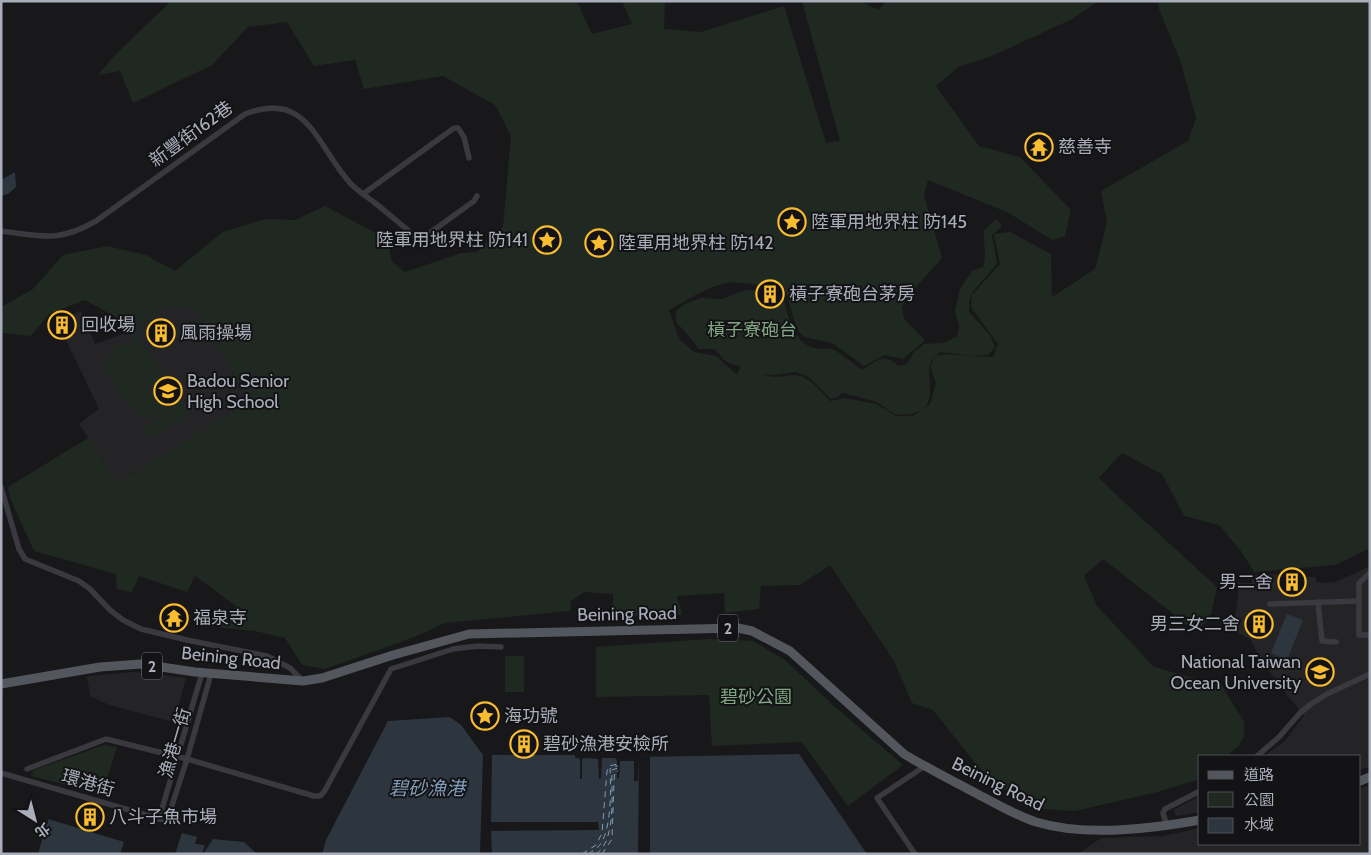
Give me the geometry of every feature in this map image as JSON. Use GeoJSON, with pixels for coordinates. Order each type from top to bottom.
{"type":"FeatureCollection","features":[{"type":"Feature","properties":{"kind":"main road","name":"Beining Road"},"geometry":{"type":"LineString","coordinates":[[1,684],[100,667],[141,664],[206,673],[303,681],[322,678],[392,655],[469,634],[643,629],[745,629],[773,641],[790,651],[893,745],[924,766],[1016,814],[1061,828],[1144,828],[1198,820]]}},
{"type":"Feature","properties":{"kind":"street","name":"新豐街162巷"},"geometry":{"type":"LineString","coordinates":[[1,231],[50,237],[65,236],[83,229],[104,216],[245,114],[259,108],[285,110],[294,113],[307,122],[352,185],[420,240],[474,201],[477,196]]}},
{"type":"Feature","properties":{"kind":"street"},"geometry":{"type":"LineString","coordinates":[[364,194],[454,128],[458,128],[462,133],[469,158]]}},
{"type":"Feature","properties":{"kind":"street"},"geometry":{"type":"LineString","coordinates":[[1,487],[19,549],[26,559],[79,581],[90,589],[110,610],[123,620],[141,629],[267,656],[290,668],[303,681]]}},
{"type":"Feature","properties":{"kind":"street"},"geometry":{"type":"LineString","coordinates":[[1370,573],[1358,583],[1359,635],[1370,635]]}},
{"type":"Feature","properties":{"kind":"street"},"geometry":{"type":"LineString","coordinates":[[1270,604],[1359,601]]}},
{"type":"Feature","properties":{"kind":"street"},"geometry":{"type":"LineString","coordinates":[[1318,602],[1322,640],[1336,642]]}},
{"type":"Feature","properties":{"kind":"street"},"geometry":{"type":"LineString","coordinates":[[27,769],[106,739],[187,759],[314,796],[320,796],[324,792],[391,669],[453,649],[478,646],[501,647]]}},
{"type":"Feature","properties":{"kind":"street","name":"漁港一街"},"geometry":{"type":"LineString","coordinates":[[167,821],[187,759],[206,673]]}},
{"type":"Feature","properties":{"kind":"street","name":"漁港一街"},"geometry":{"type":"LineString","coordinates":[[159,819],[177,757],[206,673]]}},
{"type":"Feature","properties":{"kind":"street"},"geometry":{"type":"LineString","coordinates":[[1258,755],[1279,738],[1300,713],[1327,694],[1370,674]]}},
{"type":"Feature","properties":{"kind":"street"},"geometry":{"type":"LineString","coordinates":[[915,854],[877,798],[924,766]]}},
{"type":"Feature","properties":{"kind":"street","name":"環港街"},"geometry":{"type":"LineString","coordinates":[[1,773],[167,821]]}},
{"type":"Feature","properties":{"kind":"street"},"geometry":{"type":"LineString","coordinates":[[1167,826],[1163,813],[1165,809],[1198,792]]}},
{"type":"Feature","properties":{"kind":"shaded area","name":"Badou Senior High School"},"geometry":{"type":"Polygon","coordinates":[[[168,306],[194,308],[252,401],[118,483],[79,424],[99,409],[57,321],[81,311],[95,344],[137,329],[168,306]]]}},
{"type":"Feature","properties":{"kind":"shaded area","name":"National Taiwan Ocean University"},"geometry":{"type":"Polygon","coordinates":[[[1370,566],[1370,767],[1361,770],[1361,755],[1265,755],[1285,741],[1304,715],[1281,688],[1250,639],[1233,631],[1238,598],[1238,583],[1252,583],[1252,575],[1299,574],[1300,577],[1316,577],[1316,581],[1320,583],[1336,582],[1370,566]]]}},
{"type":"Feature","properties":{"kind":"shaded area"},"geometry":{"type":"Polygon","coordinates":[[[134,672],[186,678],[174,722],[109,705],[90,696],[87,676],[134,672]]]}},
{"type":"Feature","properties":{"kind":"shaded area"},"geometry":{"type":"Polygon","coordinates":[[[1370,785],[1370,854],[1078,854],[1101,838],[1163,836],[1198,828],[1198,845],[1361,845],[1361,788],[1370,785]]]}},
{"type":"Feature","properties":{"kind":"shaded area"},"geometry":{"type":"Polygon","coordinates":[[[1198,797],[1198,812],[1176,816],[1173,810],[1198,797]]]}},
{"type":"Feature","properties":{"kind":"green space","name":"槓子寮砲台"},"geometry":{"type":"Polygon","coordinates":[[[171,1],[492,1],[498,3],[500,1],[577,1],[592,34],[632,24],[622,1],[665,1],[664,29],[701,32],[784,6],[826,143],[840,141],[802,1],[861,1],[878,10],[887,1],[1099,1],[1072,19],[992,56],[958,67],[936,86],[979,146],[1020,157],[1071,210],[1065,236],[1052,240],[1009,213],[928,180],[924,195],[942,258],[907,297],[902,307],[904,319],[925,340],[903,359],[884,355],[864,366],[832,343],[804,337],[797,329],[785,289],[746,283],[726,283],[704,291],[669,310],[679,339],[694,352],[716,356],[737,375],[740,367],[725,361],[715,349],[699,349],[676,323],[676,311],[685,304],[701,298],[722,299],[746,290],[782,291],[788,317],[800,340],[815,348],[834,350],[862,370],[884,358],[899,366],[907,364],[914,352],[924,344],[943,343],[957,336],[959,326],[955,310],[960,289],[972,271],[983,267],[985,258],[984,230],[997,219],[1002,227],[992,235],[997,264],[973,291],[969,301],[969,312],[990,335],[995,347],[988,355],[974,356],[940,352],[935,356],[993,357],[998,344],[971,307],[972,295],[1000,264],[994,234],[1010,232],[1051,254],[1052,297],[1095,269],[1107,222],[1101,191],[1188,141],[1196,118],[1181,63],[1159,9],[1158,1],[1370,1],[1370,548],[1335,565],[1254,572],[1241,551],[1219,525],[1184,516],[1162,474],[1122,453],[1099,478],[1217,587],[1210,619],[1195,631],[1103,559],[1084,576],[1097,606],[1154,667],[1222,686],[1244,722],[1244,736],[1238,747],[1227,755],[1198,755],[1198,780],[1157,792],[1075,811],[1044,809],[1021,799],[1002,787],[980,769],[933,710],[912,703],[894,661],[830,565],[800,585],[761,586],[759,609],[725,613],[724,593],[677,596],[682,615],[613,616],[613,594],[584,592],[571,601],[570,611],[445,623],[412,638],[325,669],[302,665],[285,638],[255,631],[216,627],[236,606],[195,576],[187,592],[139,576],[132,592],[117,589],[116,574],[34,551],[10,498],[8,487],[88,438],[118,483],[251,401],[194,308],[168,307],[137,329],[85,300],[49,314],[31,336],[3,333],[1,331],[1,307],[33,289],[63,255],[107,246],[146,255],[175,271],[223,232],[265,219],[295,220],[325,206],[387,239],[392,262],[405,272],[461,253],[477,252],[503,227],[511,136],[495,105],[443,76],[364,89],[355,60],[314,66],[287,22],[248,27],[212,65],[133,103],[120,71],[98,75],[114,56],[171,1]],[[930,366],[930,395],[925,407],[911,414],[903,415],[893,413],[879,403],[842,393],[838,397],[831,399],[809,377],[796,372],[774,375],[762,374],[775,377],[799,376],[814,384],[830,401],[845,398],[876,404],[896,416],[913,416],[930,404],[936,383],[930,366]]]}},
{"type":"Feature","properties":{"kind":"green space"},"geometry":{"type":"Polygon","coordinates":[[[134,331],[191,412],[185,415],[173,398],[164,412],[153,417],[142,417],[137,414],[108,374],[108,359],[112,351],[120,345],[136,343],[130,334],[134,331]]]}},
{"type":"Feature","properties":{"kind":"green space"},"geometry":{"type":"Polygon","coordinates":[[[177,405],[185,416],[151,439],[144,428],[177,405]]]}},
{"type":"Feature","properties":{"kind":"green space","name":"碧砂公園"},"geometry":{"type":"Polygon","coordinates":[[[708,639],[753,641],[785,660],[833,705],[903,765],[848,806],[802,742],[712,746],[709,695],[596,697],[596,647],[708,639]]]}},
{"type":"Feature","properties":{"kind":"green space"},"geometry":{"type":"Polygon","coordinates":[[[505,656],[524,656],[524,692],[505,692],[505,656]]]}},
{"type":"Feature","properties":{"kind":"green space"},"geometry":{"type":"Polygon","coordinates":[[[104,745],[117,747],[102,794],[31,776],[34,770],[104,745]]]}},
{"type":"Feature","properties":{"kind":"water"},"geometry":{"type":"Polygon","coordinates":[[[15,172],[16,187],[8,194],[1,196],[1,180],[15,172]]]}},
{"type":"Feature","properties":{"kind":"water"},"geometry":{"type":"Polygon","coordinates":[[[1287,614],[1303,620],[1287,660],[1271,653],[1287,614]]]}},
{"type":"Feature","properties":{"kind":"water","name":"碧砂漁港"},"geometry":{"type":"Polygon","coordinates":[[[450,717],[461,725],[483,755],[575,755],[575,758],[580,760],[580,779],[582,779],[582,759],[585,758],[598,759],[599,779],[601,778],[602,758],[615,758],[617,760],[617,778],[619,778],[620,761],[634,761],[634,781],[638,781],[639,757],[799,754],[867,854],[322,854],[326,840],[388,721],[450,717]]]}},
{"type":"Feature","properties":{"kind":"water"},"geometry":{"type":"Polygon","coordinates":[[[48,819],[124,842],[120,854],[38,854],[48,819]]]}},
{"type":"Feature","properties":{"kind":"water"},"geometry":{"type":"Polygon","coordinates":[[[182,833],[197,837],[195,844],[205,845],[202,854],[175,854],[182,833]]]}},
{"type":"Feature","properties":{"kind":"water"},"geometry":{"type":"Polygon","coordinates":[[[213,839],[244,842],[257,854],[203,854],[213,839]]]}},
{"type":"Feature","properties":{"kind":"pier"},"geometry":{"type":"Polygon","coordinates":[[[483,755],[492,755],[491,822],[598,822],[599,830],[491,831],[492,854],[480,854],[483,755]]]}},
{"type":"Feature","properties":{"kind":"pier"},"geometry":{"type":"Polygon","coordinates":[[[639,757],[650,757],[650,854],[638,854],[639,757]]]}},
{"type":"Feature","properties":{"kind":"ferry route"},"geometry":{"type":"LineString","coordinates":[[582,854],[596,845],[602,833],[607,771],[609,766],[618,764]]}},
{"type":"Feature","properties":{"kind":"ferry route"},"geometry":{"type":"LineString","coordinates":[[588,854],[598,847],[606,832],[610,810],[610,769],[613,766],[618,766]]}},
{"type":"Feature","properties":{"kind":"ferry route"},"geometry":{"type":"LineString","coordinates":[[596,854],[603,847],[610,827],[612,815],[612,770],[618,768]]}},
{"type":"Feature","properties":{"kind":"ferry route"},"geometry":{"type":"LineString","coordinates":[[602,854],[612,839],[614,781],[615,771],[618,771]]}},
{"type":"Feature","properties":{"kind":"place","name":"慈善寺"},"geometry":{"type":"Point","coordinates":[1039,147]}},
{"type":"Feature","properties":{"kind":"place","name":"陸軍用地界柱 防145"},"geometry":{"type":"Point","coordinates":[792,222]}},
{"type":"Feature","properties":{"kind":"place","name":"陸軍用地界柱 防141"},"geometry":{"type":"Point","coordinates":[547,240]}},
{"type":"Feature","properties":{"kind":"place","name":"陸軍用地界柱 防142"},"geometry":{"type":"Point","coordinates":[599,243]}},
{"type":"Feature","properties":{"kind":"place","name":"槓子寮砲台茅房"},"geometry":{"type":"Point","coordinates":[770,294]}},
{"type":"Feature","properties":{"kind":"place","name":"回收場"},"geometry":{"type":"Point","coordinates":[62,325]}},
{"type":"Feature","properties":{"kind":"place","name":"風雨操場"},"geometry":{"type":"Point","coordinates":[161,333]}},
{"type":"Feature","properties":{"kind":"place","name":"Badou Senior High School"},"geometry":{"type":"Point","coordinates":[168,391]}},
{"type":"Feature","properties":{"kind":"place","name":"男二舍"},"geometry":{"type":"Point","coordinates":[1292,582]}},
{"type":"Feature","properties":{"kind":"place","name":"福泉寺"},"geometry":{"type":"Point","coordinates":[174,618]}},
{"type":"Feature","properties":{"kind":"place","name":"男三女二舍"},"geometry":{"type":"Point","coordinates":[1259,624]}},
{"type":"Feature","properties":{"kind":"place","name":"National Taiwan Ocean University"},"geometry":{"type":"Point","coordinates":[1320,672]}},
{"type":"Feature","properties":{"kind":"place","name":"海功號"},"geometry":{"type":"Point","coordinates":[485,716]}},
{"type":"Feature","properties":{"kind":"place","name":"碧砂漁港安檢所"},"geometry":{"type":"Point","coordinates":[524,744]}},
{"type":"Feature","properties":{"kind":"place","name":"八斗子魚市場"},"geometry":{"type":"Point","coordinates":[90,817]}}]}
